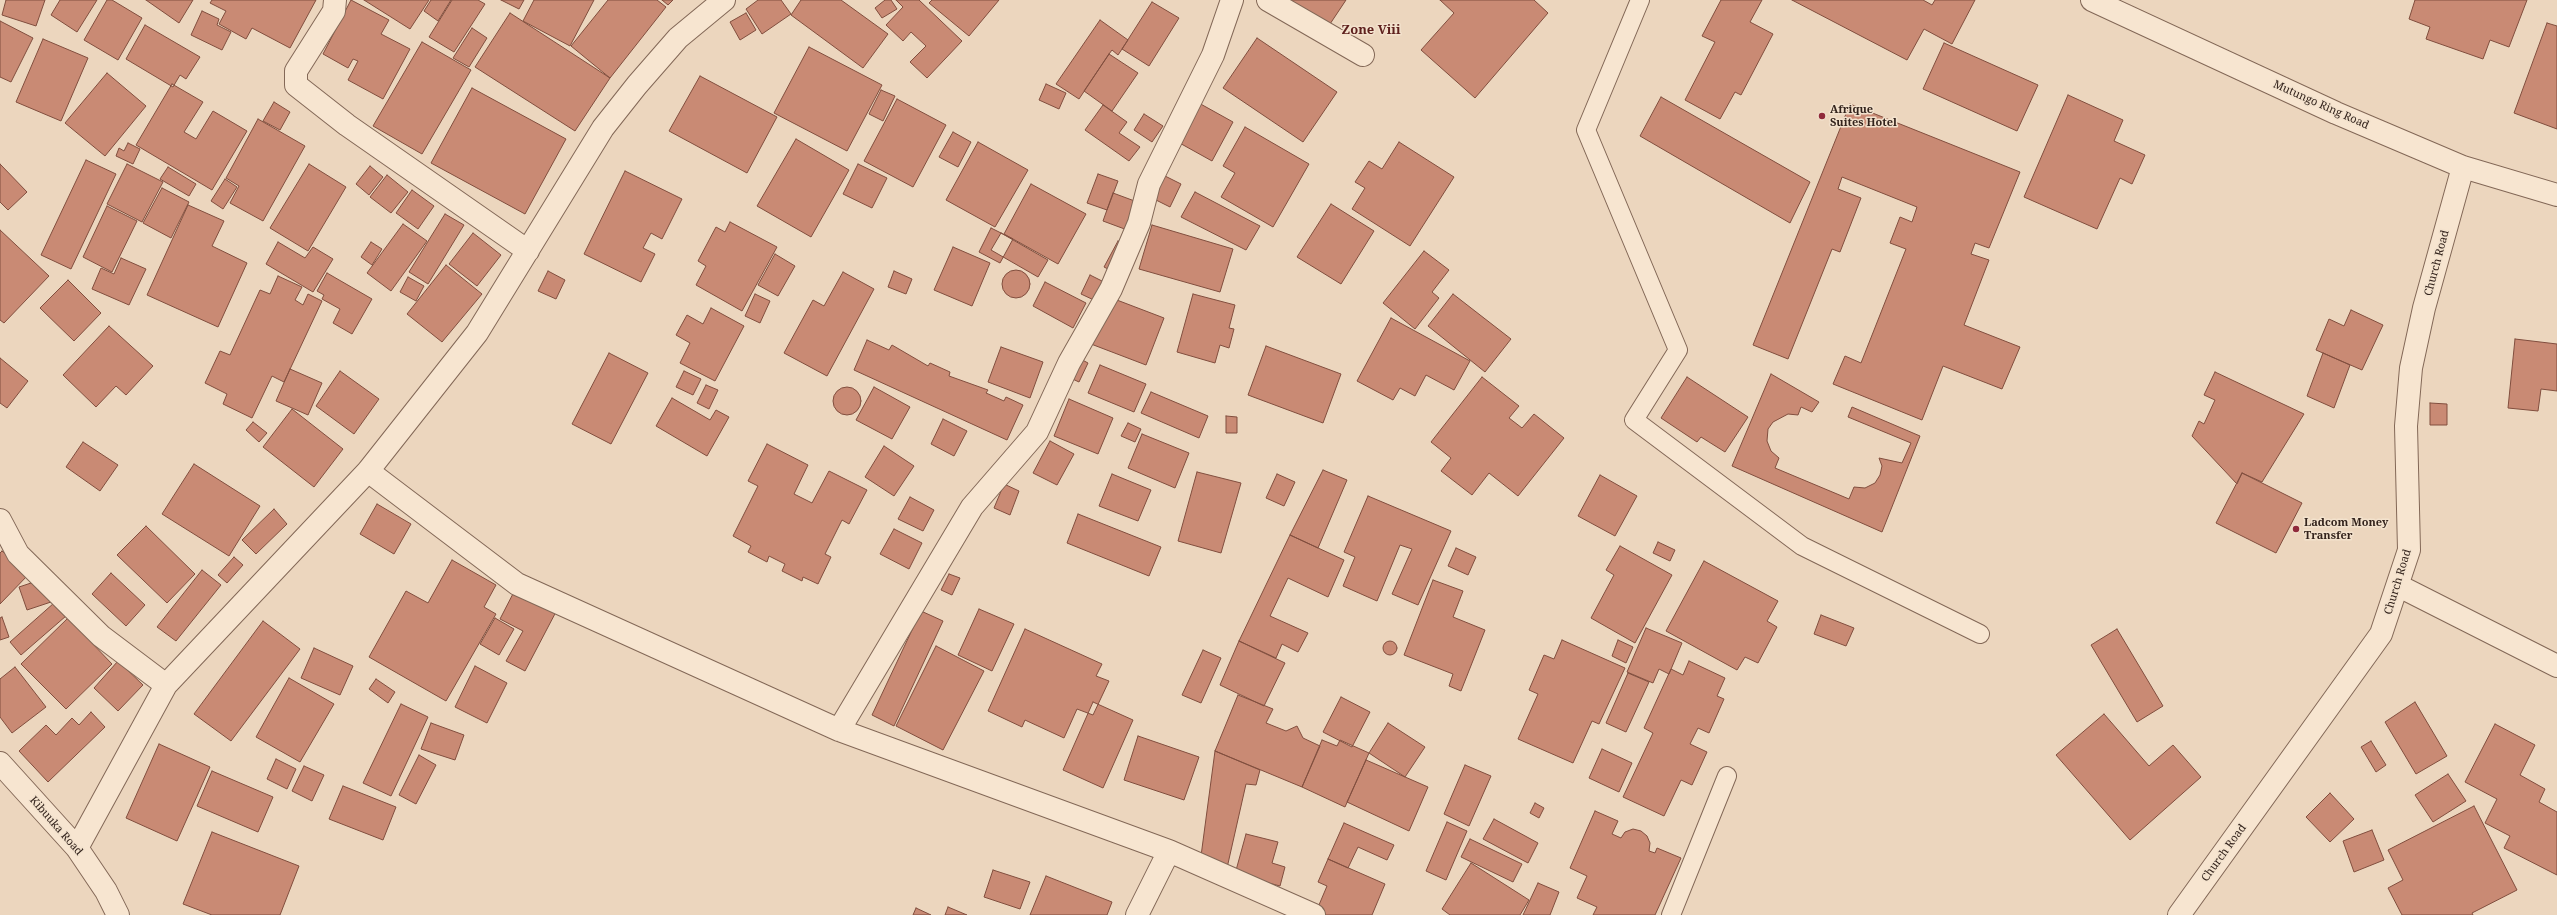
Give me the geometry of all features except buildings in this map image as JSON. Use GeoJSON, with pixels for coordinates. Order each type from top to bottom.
{"type":"FeatureCollection","features":[{"type":"Feature","properties":{"kind":"street"},"geometry":{"type":"LineString","coordinates":[[334,0],[334,11],[296,71],[296,85],[347,125],[528,251]]}},
{"type":"Feature","properties":{"kind":"street"},"geometry":{"type":"LineString","coordinates":[[78,848],[166,685],[368,471],[477,333],[603,128],[637,85],[678,38],[724,0]]}},
{"type":"Feature","properties":{"kind":"street"},"geometry":{"type":"LineString","coordinates":[[839,730],[972,507],[1038,432],[1070,363],[1111,289],[1139,223],[1149,184],[1213,55],[1232,0]]}},
{"type":"Feature","properties":{"kind":"street"},"geometry":{"type":"LineString","coordinates":[[1268,0],[1363,55]]}},
{"type":"Feature","properties":{"kind":"street","name":"Mutungo Ring Road"},"geometry":{"type":"LineString","coordinates":[[2092,0],[2328,109],[2463,166],[2557,195]]}},
{"type":"Feature","properties":{"kind":"street","name":"Church Road"},"geometry":{"type":"LineString","coordinates":[[2180,915],[2381,634],[2399,586],[2409,550],[2406,426],[2412,368],[2424,308],[2463,166]]}},
{"type":"Feature","properties":{"kind":"street"},"geometry":{"type":"LineString","coordinates":[[368,471],[517,584],[839,730],[1169,851],[1314,915]]}},
{"type":"Feature","properties":{"kind":"street"},"geometry":{"type":"LineString","coordinates":[[0,520],[18,554],[101,636],[166,685]]}},
{"type":"Feature","properties":{"kind":"street"},"geometry":{"type":"LineString","coordinates":[[2399,586],[2557,666]]}},
{"type":"Feature","properties":{"kind":"street","name":"Kibuuka Road"},"geometry":{"type":"LineString","coordinates":[[0,763],[78,848],[106,891],[118,915]]}},
{"type":"Feature","properties":{"kind":"street"},"geometry":{"type":"LineString","coordinates":[[1137,915],[1169,851]]}},
{"type":"Feature","properties":{"kind":"lane"},"geometry":{"type":"LineString","coordinates":[[1640,0],[1586,130],[1678,350],[1634,420],[1802,546],[1980,634]]}},
{"type":"Feature","properties":{"kind":"lane"},"geometry":{"type":"LineString","coordinates":[[1671,915],[1727,776]]}},
{"type":"Feature","properties":{"kind":"place","name":"Afrique Suites Hotel"},"geometry":{"type":"Point","coordinates":[1822,116]}},
{"type":"Feature","properties":{"kind":"place","name":"Ladcom Money Transfer"},"geometry":{"type":"Point","coordinates":[2296,529]}},
{"type":"Feature","properties":{"kind":"district","name":"Zone Viii"},"geometry":{"type":"Point","coordinates":[1371,30]}}]}
